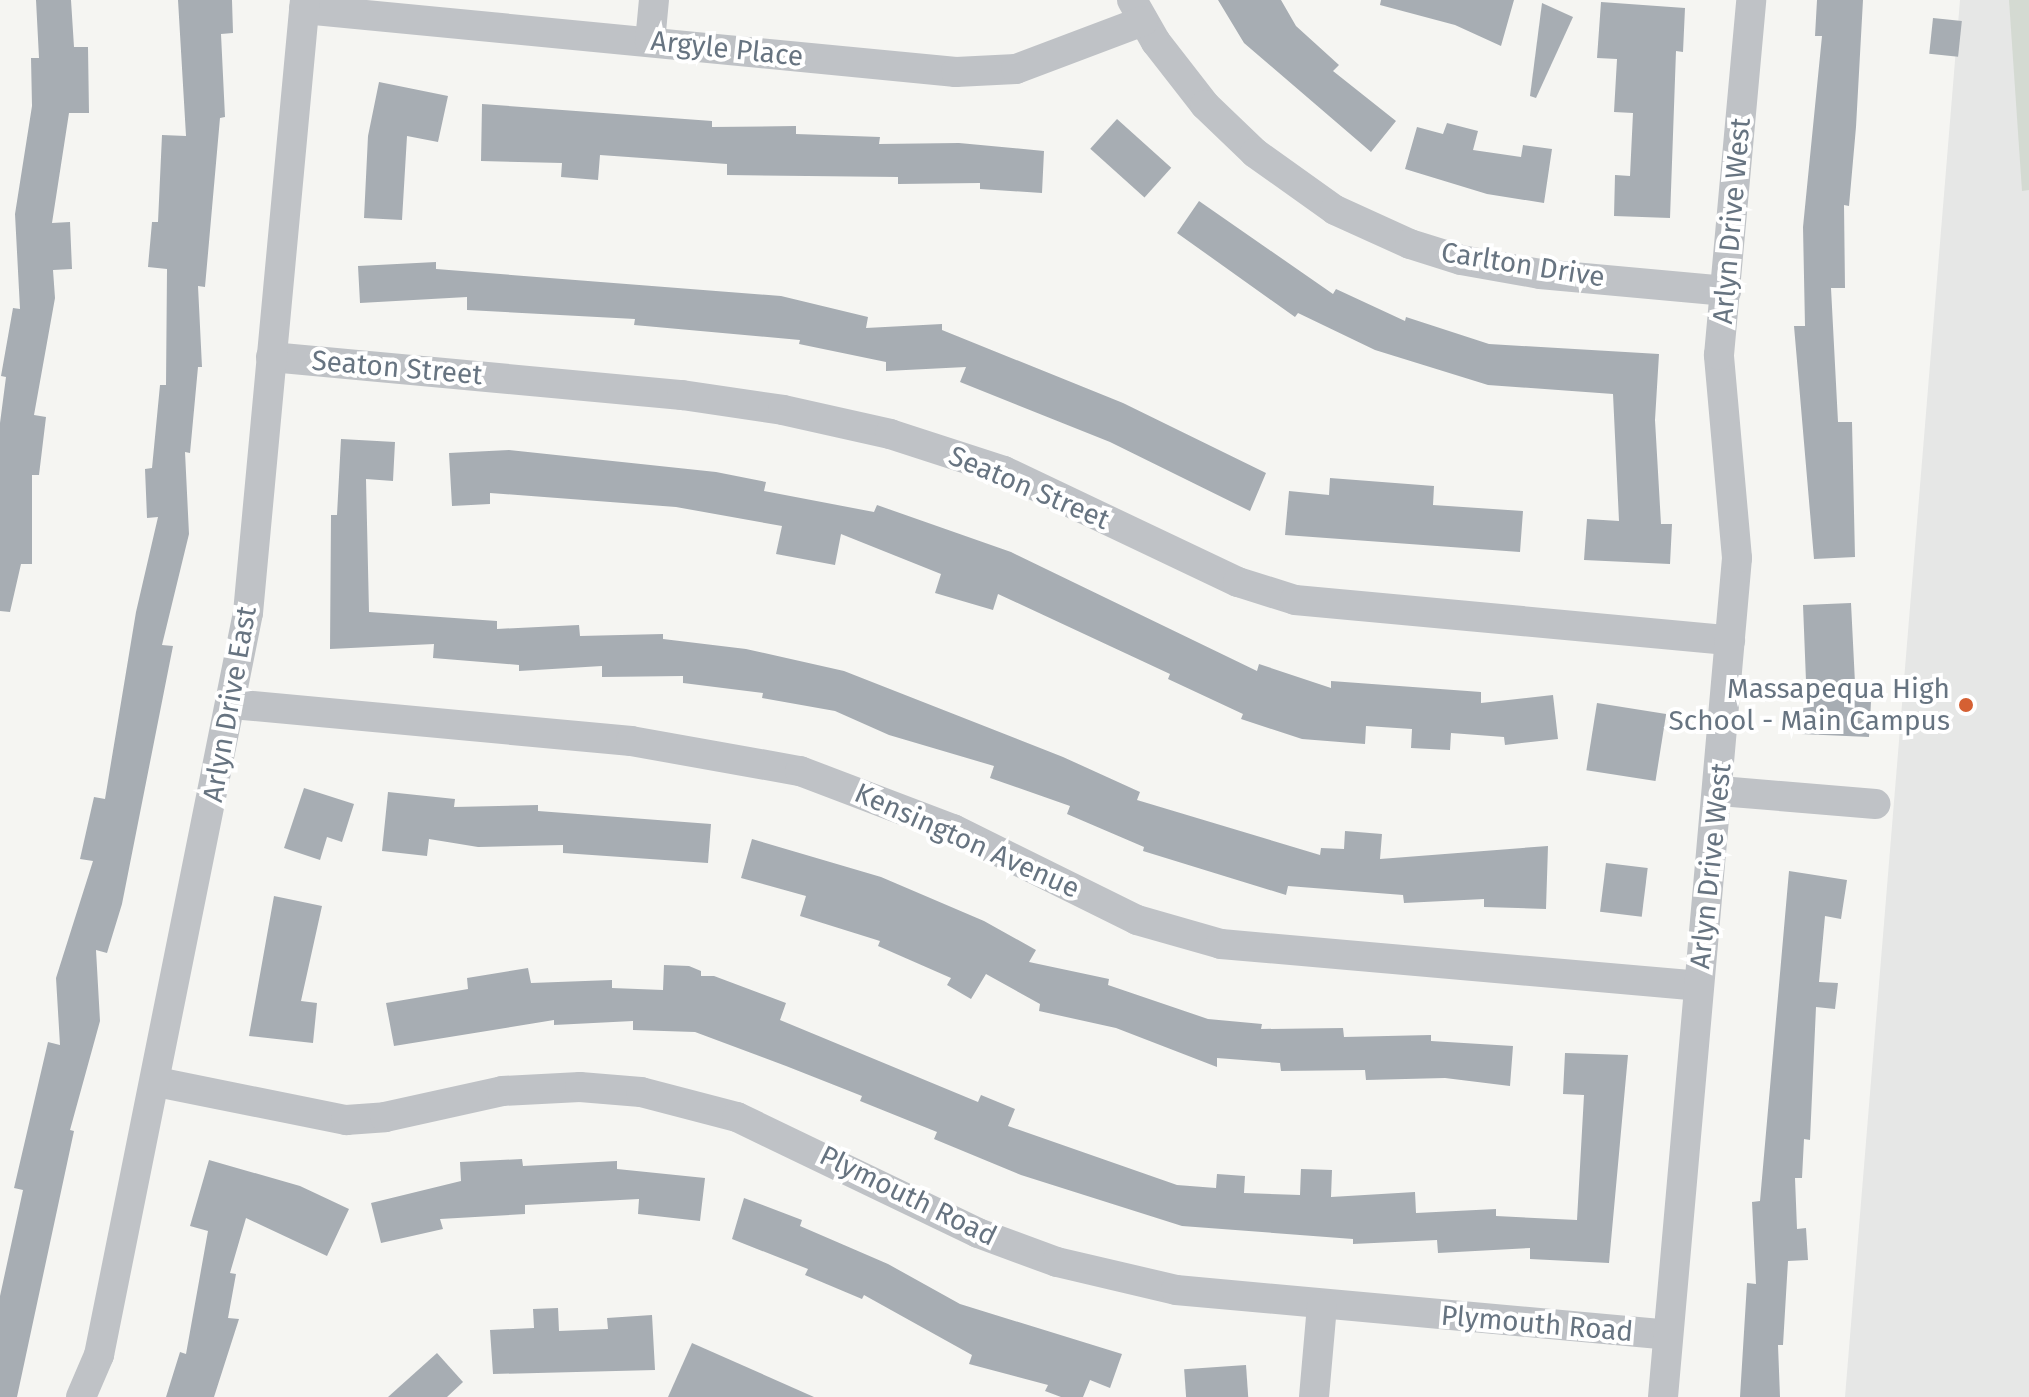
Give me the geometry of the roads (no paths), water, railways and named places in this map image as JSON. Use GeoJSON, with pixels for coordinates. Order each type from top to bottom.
{"type":"FeatureCollection","features":[{"type":"Feature","properties":{"kind":"street"},"geometry":{"type":"LineString","coordinates":[[650,42],[654,0]]}},
{"type":"Feature","properties":{"kind":"street","name":"Arlyn Drive West"},"geometry":{"type":"LineString","coordinates":[[1663,1397],[1698,986],[1720,791],[1737,558],[1719,355],[1751,0]]}},
{"type":"Feature","properties":{"kind":"street","name":"Argyle Place"},"geometry":{"type":"LineString","coordinates":[[304,5],[650,42],[986,71],[1016,69],[1137,11]]}},
{"type":"Feature","properties":{"kind":"street","name":"Arlyn Drive East"},"geometry":{"type":"LineString","coordinates":[[81,1397],[99,1355],[157,1082],[248,613],[304,5]]}},
{"type":"Feature","properties":{"kind":"street","name":"Carlton Drive"},"geometry":{"type":"LineString","coordinates":[[1137,11],[1205,105],[1255,153],[1335,210],[1410,244],[1540,274],[1726,291]]}},
{"type":"Feature","properties":{"kind":"street","name":"Seaton Street"},"geometry":{"type":"LineString","coordinates":[[271,357],[682,395],[783,410],[890,434],[1004,471],[1238,582],[1295,600],[1730,640]]}},
{"type":"Feature","properties":{"kind":"street","name":"Kensington Avenue"},"geometry":{"type":"LineString","coordinates":[[232,704],[631,741],[800,771],[903,807],[1137,920],[1221,944],[1698,986]]}},
{"type":"Feature","properties":{"kind":"street"},"geometry":{"type":"LineString","coordinates":[[1720,791],[1875,804]]}},
{"type":"Feature","properties":{"kind":"street","name":"Plymouth Road"},"geometry":{"type":"LineString","coordinates":[[157,1082],[346,1120],[385,1117],[502,1091],[580,1087],[641,1092],[737,1117],[978,1233],[1057,1262],[1176,1290],[1322,1306],[1668,1335]]}},
{"type":"Feature","properties":{"kind":"street"},"geometry":{"type":"LineString","coordinates":[[1314,1397],[1322,1306]]}},
{"type":"Feature","properties":{"kind":"place","name":"Massapequa High School - Main Campus"},"geometry":{"type":"Point","coordinates":[1966,705]}}]}
